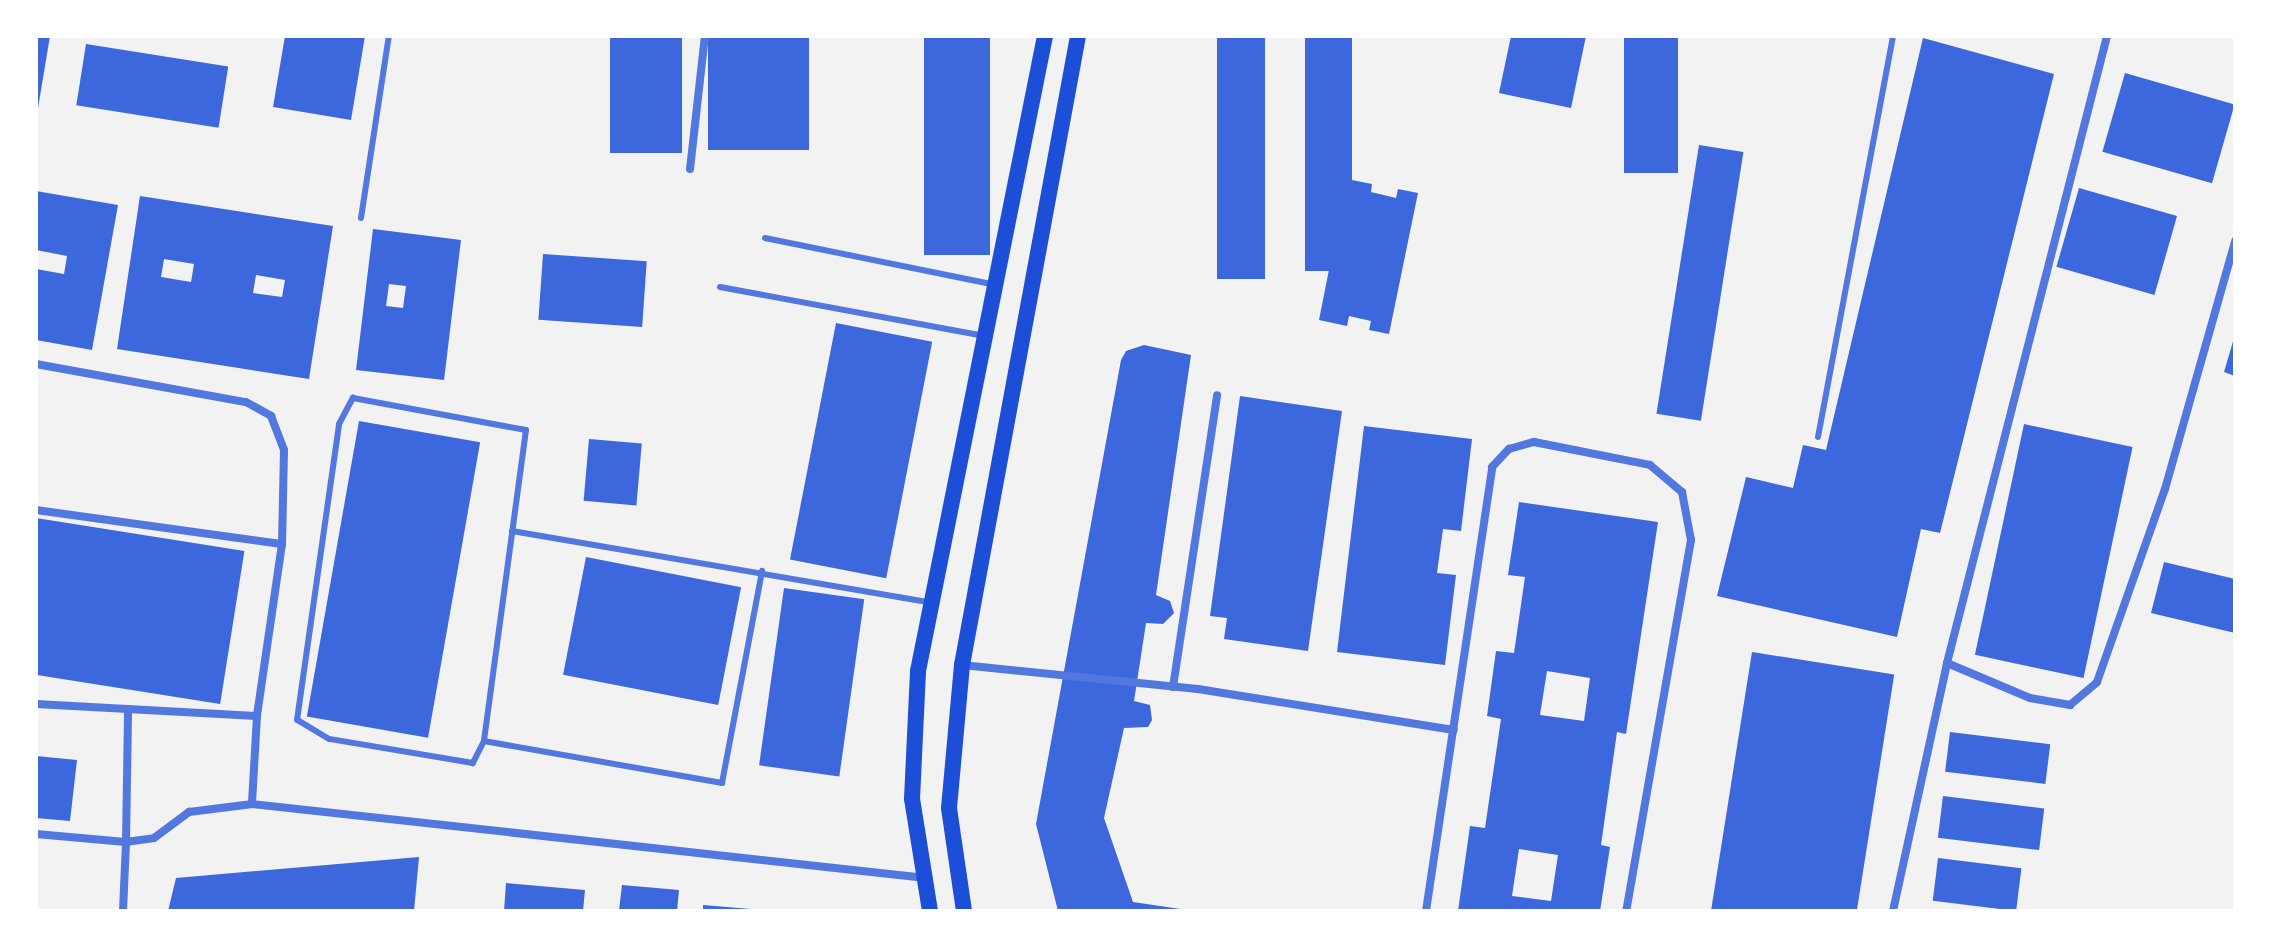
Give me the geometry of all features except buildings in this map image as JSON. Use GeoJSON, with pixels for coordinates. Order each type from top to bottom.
{"type":"FeatureCollection","features":[{"type":"Feature","properties":{"kind":"main road"},"geometry":{"type":"LineString","coordinates":[[930,911],[912,799],[918,671],[1045,36]]}},
{"type":"Feature","properties":{"kind":"main road"},"geometry":{"type":"LineString","coordinates":[[964,911],[949,808],[962,665],[1078,36]]}},
{"type":"Feature","properties":{"kind":"street"},"geometry":{"type":"LineString","coordinates":[[690,169],[705,36]]}},
{"type":"Feature","properties":{"kind":"street"},"geometry":{"type":"LineString","coordinates":[[1893,911],[1947,663],[2107,36]]}},
{"type":"Feature","properties":{"kind":"street"},"geometry":{"type":"LineString","coordinates":[[1947,663],[2030,698],[2070,705],[2097,682],[2165,489],[2235,241]]}},
{"type":"Feature","properties":{"kind":"street"},"geometry":{"type":"LineString","coordinates":[[36,364],[246,402],[271,416],[284,450],[282,544],[257,716],[252,804]]}},
{"type":"Feature","properties":{"kind":"street"},"geometry":{"type":"LineString","coordinates":[[1173,687],[1217,395]]}},
{"type":"Feature","properties":{"kind":"street"},"geometry":{"type":"LineString","coordinates":[[1426,911],[1492,467],[1509,449],[1534,442],[1650,465],[1682,492],[1691,540],[1626,911]]}},
{"type":"Feature","properties":{"kind":"street"},"geometry":{"type":"LineString","coordinates":[[36,510],[282,544]]}},
{"type":"Feature","properties":{"kind":"street"},"geometry":{"type":"LineString","coordinates":[[962,665],[1173,687],[1454,730]]}},
{"type":"Feature","properties":{"kind":"street"},"geometry":{"type":"LineString","coordinates":[[36,704],[257,716]]}},
{"type":"Feature","properties":{"kind":"street"},"geometry":{"type":"LineString","coordinates":[[123,911],[128,709]]}},
{"type":"Feature","properties":{"kind":"street"},"geometry":{"type":"LineString","coordinates":[[36,834],[126,842],[154,838],[189,812],[252,804],[926,878]]}},
{"type":"Feature","properties":{"kind":"lane"},"geometry":{"type":"LineString","coordinates":[[361,218],[389,36]]}},
{"type":"Feature","properties":{"kind":"lane"},"geometry":{"type":"LineString","coordinates":[[1818,437],[1893,36]]}},
{"type":"Feature","properties":{"kind":"lane"},"geometry":{"type":"LineString","coordinates":[[765,238],[995,285]]}},
{"type":"Feature","properties":{"kind":"lane"},"geometry":{"type":"LineString","coordinates":[[720,287],[985,336]]}},
{"type":"Feature","properties":{"kind":"lane"},"geometry":{"type":"LineString","coordinates":[[353,398],[526,430],[484,741],[473,763],[329,739],[297,720],[339,424],[353,398]]}},
{"type":"Feature","properties":{"kind":"lane"},"geometry":{"type":"LineString","coordinates":[[512,531],[762,571],[932,603]]}},
{"type":"Feature","properties":{"kind":"lane"},"geometry":{"type":"LineString","coordinates":[[484,741],[722,783],[762,571]]}}]}
